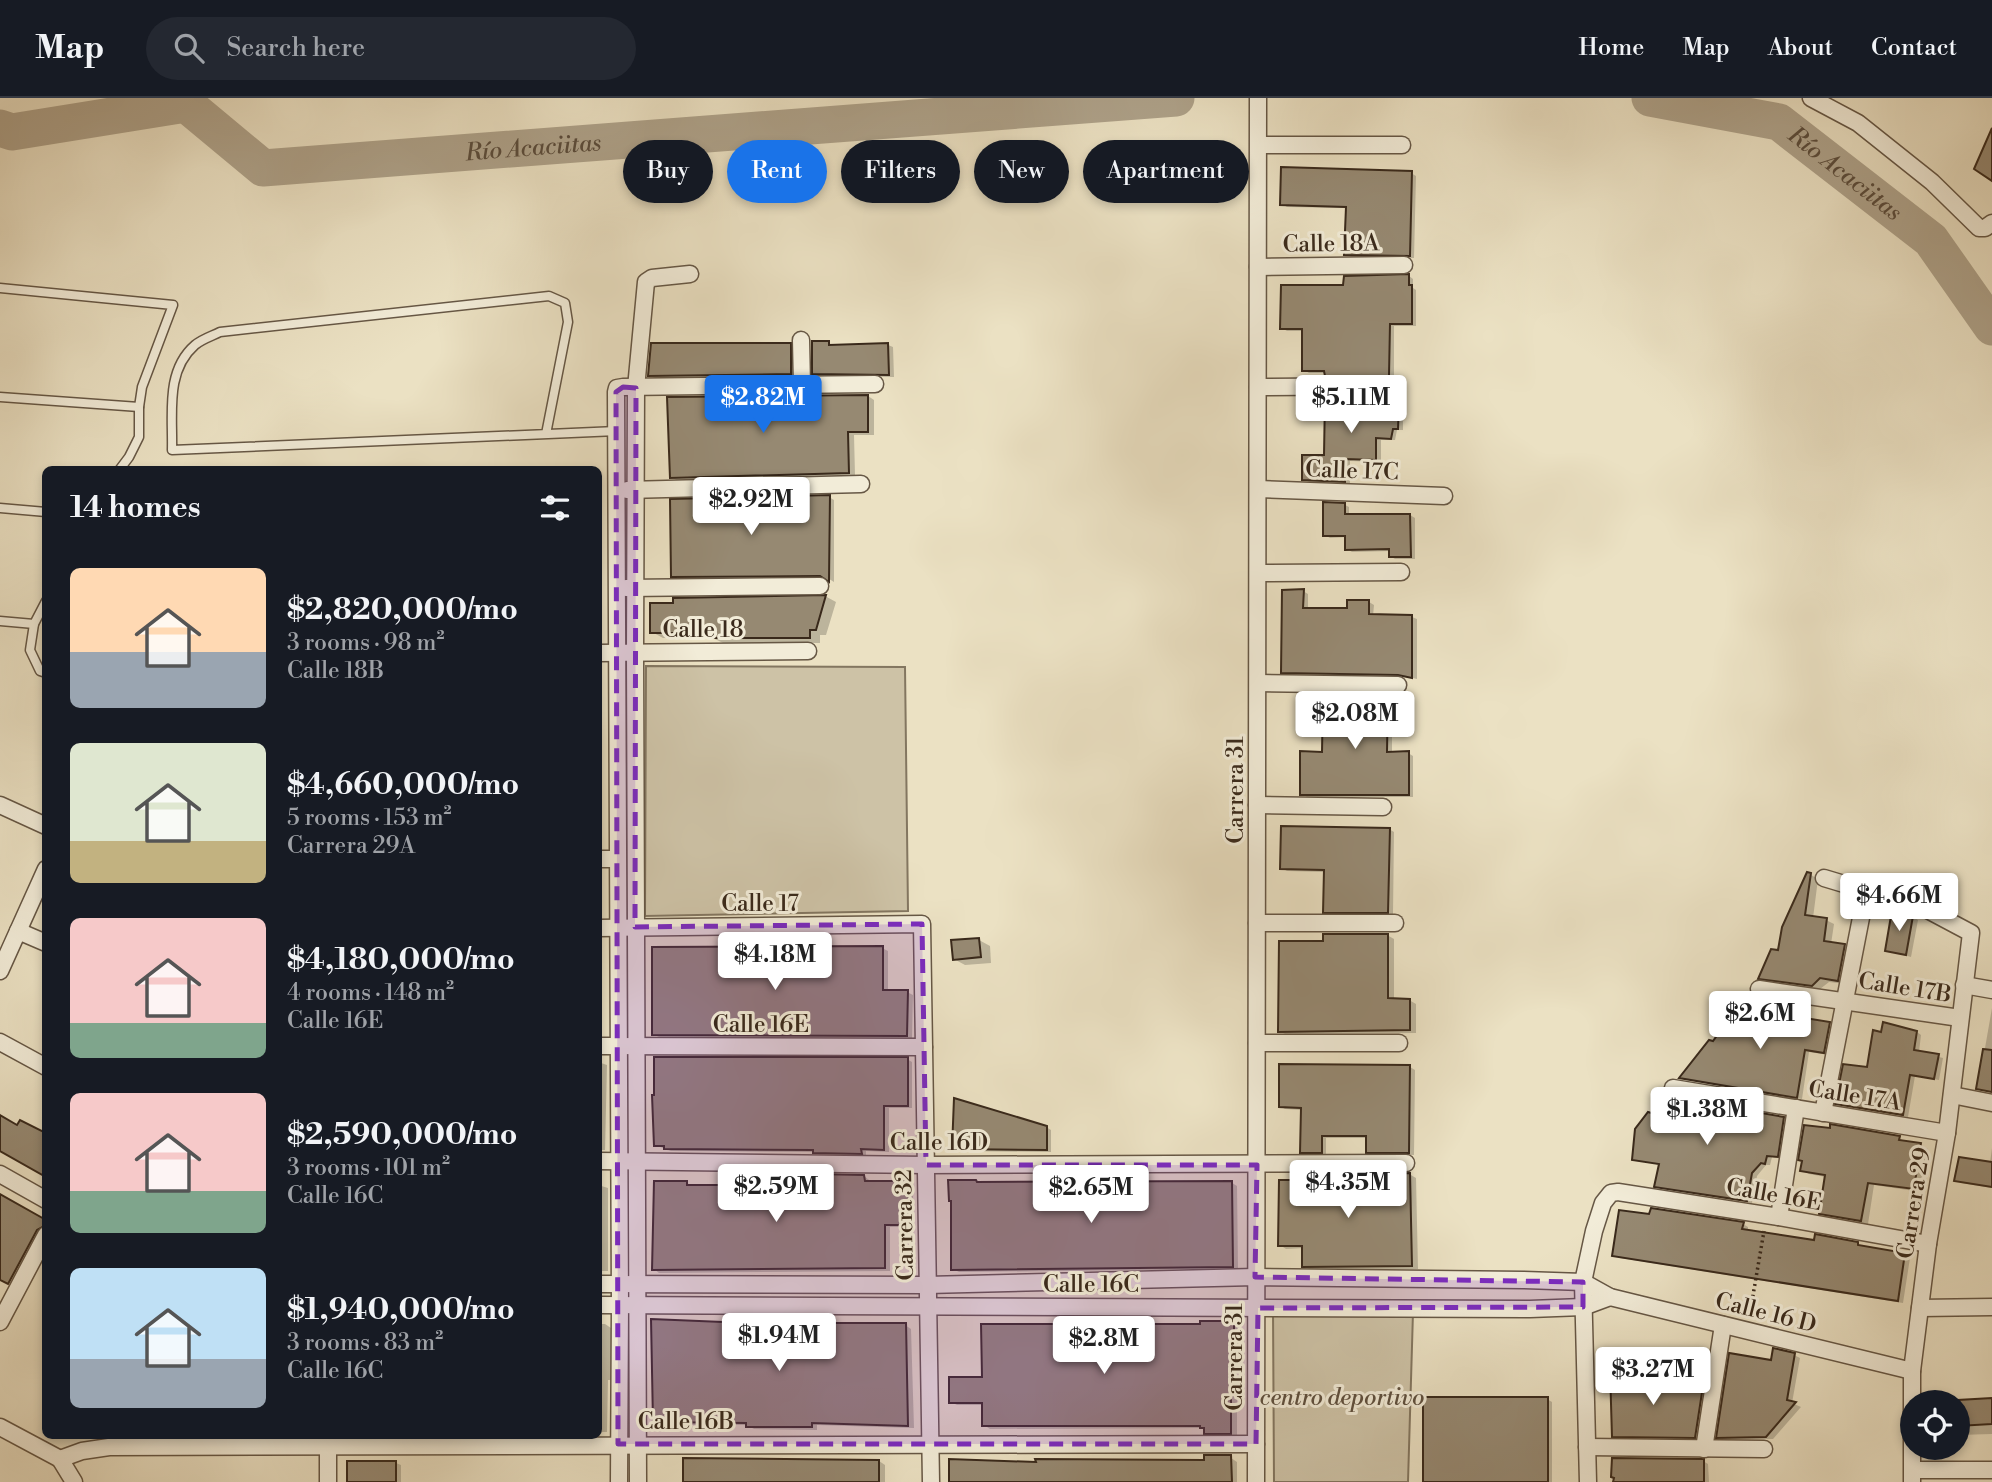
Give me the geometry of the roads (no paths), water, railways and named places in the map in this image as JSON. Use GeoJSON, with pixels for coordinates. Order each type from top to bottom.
{"type":"FeatureCollection","features":[{"type":"Feature","properties":{"kind":"street","name":"Carrera 31"},"geometry":{"type":"LineString","coordinates":[[1256,1482],[1258,98]]}},
{"type":"Feature","properties":{"kind":"street"},"geometry":{"type":"LineString","coordinates":[[1811,98],[1858,123],[1932,181],[1979,228],[1991,224]]}},
{"type":"Feature","properties":{"kind":"street"},"geometry":{"type":"LineString","coordinates":[[1259,145],[1402,145]]}},
{"type":"Feature","properties":{"kind":"street","name":"Calle 18A"},"geometry":{"type":"LineString","coordinates":[[1258,267],[1404,265]]}},
{"type":"Feature","properties":{"kind":"street"},"geometry":{"type":"LineString","coordinates":[[639,1482],[635,927],[636,388],[646,282],[652,278],[690,274]]}},
{"type":"Feature","properties":{"kind":"street"},"geometry":{"type":"LineString","coordinates":[[801,340],[802,385]]}},
{"type":"Feature","properties":{"kind":"street"},"geometry":{"type":"LineString","coordinates":[[619,1482],[617,388],[874,384]]}},
{"type":"Feature","properties":{"kind":"street"},"geometry":{"type":"LineString","coordinates":[[1258,387],[1386,386]]}},
{"type":"Feature","properties":{"kind":"street"},"geometry":{"type":"LineString","coordinates":[[617,490],[861,484]]}},
{"type":"Feature","properties":{"kind":"street","name":"Calle 17C"},"geometry":{"type":"LineString","coordinates":[[1258,489],[1444,496]]}},
{"type":"Feature","properties":{"kind":"street"},"geometry":{"type":"LineString","coordinates":[[1258,573],[1401,572]]}},
{"type":"Feature","properties":{"kind":"street"},"geometry":{"type":"LineString","coordinates":[[617,588],[820,586]]}},
{"type":"Feature","properties":{"kind":"street","name":"Calle 18"},"geometry":{"type":"LineString","coordinates":[[602,653],[808,651]]}},
{"type":"Feature","properties":{"kind":"street"},"geometry":{"type":"LineString","coordinates":[[1258,683],[1398,685]]}},
{"type":"Feature","properties":{"kind":"street"},"geometry":{"type":"LineString","coordinates":[[602,754],[616,753]]}},
{"type":"Feature","properties":{"kind":"street"},"geometry":{"type":"LineString","coordinates":[[0,805],[42,824]]}},
{"type":"Feature","properties":{"kind":"street"},"geometry":{"type":"LineString","coordinates":[[1257,806],[1382,807]]}},
{"type":"Feature","properties":{"kind":"street"},"geometry":{"type":"LineString","coordinates":[[602,859],[618,859]]}},
{"type":"Feature","properties":{"kind":"street"},"geometry":{"type":"LineString","coordinates":[[0,971],[42,878]]}},
{"type":"Feature","properties":{"kind":"street"},"geometry":{"type":"LineString","coordinates":[[1823,1113],[1866,892],[1824,878]]}},
{"type":"Feature","properties":{"kind":"street","name":"Carrera 29"},"geometry":{"type":"LineString","coordinates":[[1866,892],[1923,908],[1971,933],[1947,1133],[1928,1244],[1912,1371],[1912,1476]]}},
{"type":"Feature","properties":{"kind":"street"},"geometry":{"type":"LineString","coordinates":[[1257,923],[1395,923]]}},
{"type":"Feature","properties":{"kind":"street","name":"Calle 17"},"geometry":{"type":"LineString","coordinates":[[602,928],[922,924]]}},
{"type":"Feature","properties":{"kind":"street","name":"Carrera 32"},"geometry":{"type":"LineString","coordinates":[[922,924],[931,1482]]}},
{"type":"Feature","properties":{"kind":"street"},"geometry":{"type":"LineString","coordinates":[[18,931],[42,941]]}},
{"type":"Feature","properties":{"kind":"street","name":"Calle 17B"},"geometry":{"type":"LineString","coordinates":[[1964,985],[1992,990]]}},
{"type":"Feature","properties":{"kind":"street","name":"Calle 17B"},"geometry":{"type":"LineString","coordinates":[[1759,989],[1960,1018]]}},
{"type":"Feature","properties":{"kind":"street"},"geometry":{"type":"LineString","coordinates":[[0,1042],[42,1065]]}},
{"type":"Feature","properties":{"kind":"street"},"geometry":{"type":"LineString","coordinates":[[1257,1043],[1399,1043]]}},
{"type":"Feature","properties":{"kind":"street","name":"Calle 16E"},"geometry":{"type":"LineString","coordinates":[[602,1046],[924,1047]]}},
{"type":"Feature","properties":{"kind":"street","name":"Calle 17A"},"geometry":{"type":"LineString","coordinates":[[1673,1088],[1947,1133]]}},
{"type":"Feature","properties":{"kind":"street"},"geometry":{"type":"LineString","coordinates":[[1952,1095],[1992,1103]]}},
{"type":"Feature","properties":{"kind":"street"},"geometry":{"type":"LineString","coordinates":[[1773,1216],[1796,1108]]}},
{"type":"Feature","properties":{"kind":"street","name":"Calle 16D"},"geometry":{"type":"LineString","coordinates":[[602,1161],[926,1165],[1406,1163]]}},
{"type":"Feature","properties":{"kind":"street"},"geometry":{"type":"LineString","coordinates":[[0,1174],[42,1198]]}},
{"type":"Feature","properties":{"kind":"street","name":"Calle 16E"},"geometry":{"type":"LineString","coordinates":[[1583,1282],[1603,1203],[1611,1193],[1618,1192],[1928,1244]]}},
{"type":"Feature","properties":{"kind":"street"},"geometry":{"type":"LineString","coordinates":[[0,1322],[4,1304],[42,1242]]}},
{"type":"Feature","properties":{"kind":"street","name":"Calle 16C"},"geometry":{"type":"LineString","coordinates":[[602,1283],[927,1285],[1255,1277],[1583,1282]]}},
{"type":"Feature","properties":{"kind":"street"},"geometry":{"type":"LineString","coordinates":[[1583,1282],[1588,1482]]}},
{"type":"Feature","properties":{"kind":"street","name":"Calle 16 D"},"geometry":{"type":"LineString","coordinates":[[1583,1282],[1610,1297],[1912,1371]]}},
{"type":"Feature","properties":{"kind":"street"},"geometry":{"type":"LineString","coordinates":[[1583,1307],[1610,1297]]}},
{"type":"Feature","properties":{"kind":"street","name":"Calle 16C"},"geometry":{"type":"LineString","coordinates":[[602,1305],[1530,1309],[1583,1307]]}},
{"type":"Feature","properties":{"kind":"street"},"geometry":{"type":"LineString","coordinates":[[1920,1308],[1992,1307]]}},
{"type":"Feature","properties":{"kind":"street"},"geometry":{"type":"LineString","coordinates":[[1704,1448],[1723,1325]]}},
{"type":"Feature","properties":{"kind":"street"},"geometry":{"type":"LineString","coordinates":[[0,1427],[60,1460],[74,1482]]}},
{"type":"Feature","properties":{"kind":"street"},"geometry":{"type":"LineString","coordinates":[[328,1440],[328,1482]]}},
{"type":"Feature","properties":{"kind":"street","name":"Calle 16B"},"geometry":{"type":"LineString","coordinates":[[60,1460],[82,1451],[109,1447],[328,1440],[618,1444],[1256,1444]]}},
{"type":"Feature","properties":{"kind":"street"},"geometry":{"type":"LineString","coordinates":[[1587,1447],[1764,1449]]}},
{"type":"Feature","properties":{"kind":"street"},"geometry":{"type":"LineString","coordinates":[[1912,1476],[1992,1470]]}},
{"type":"Feature","properties":{"kind":"lane"},"geometry":{"type":"LineString","coordinates":[[0,288],[173,305],[142,387],[139,437],[122,466]]}},
{"type":"Feature","properties":{"kind":"lane"},"geometry":{"type":"LineString","coordinates":[[546,434],[568,322],[565,303],[549,296],[220,332],[197,344],[183,359],[173,379],[172,450],[617,431]]}},
{"type":"Feature","properties":{"kind":"lane"},"geometry":{"type":"LineString","coordinates":[[0,397],[139,407]]}},
{"type":"Feature","properties":{"kind":"lane"},"geometry":{"type":"LineString","coordinates":[[0,508],[42,512]]}},
{"type":"Feature","properties":{"kind":"lane"},"geometry":{"type":"LineString","coordinates":[[42,609],[34,624],[30,650],[42,672]]}},
{"type":"Feature","properties":{"kind":"lane"},"geometry":{"type":"LineString","coordinates":[[0,621],[34,624]]}},
{"type":"Feature","properties":{"kind":"waterway","name":"Río Acaciitas"},"geometry":{"type":"LineString","coordinates":[[0,128],[12,132],[186,104],[263,168],[1176,98]]}},
{"type":"Feature","properties":{"kind":"waterway","name":"Río Acaciitas"},"geometry":{"type":"LineString","coordinates":[[1650,98],[1779,122],[1931,240],[1992,327]]}},
{"type":"Feature","properties":{"kind":"park label","name":"centro deportivo"},"geometry":{"type":"Point","coordinates":[1342,1397]}}]}
